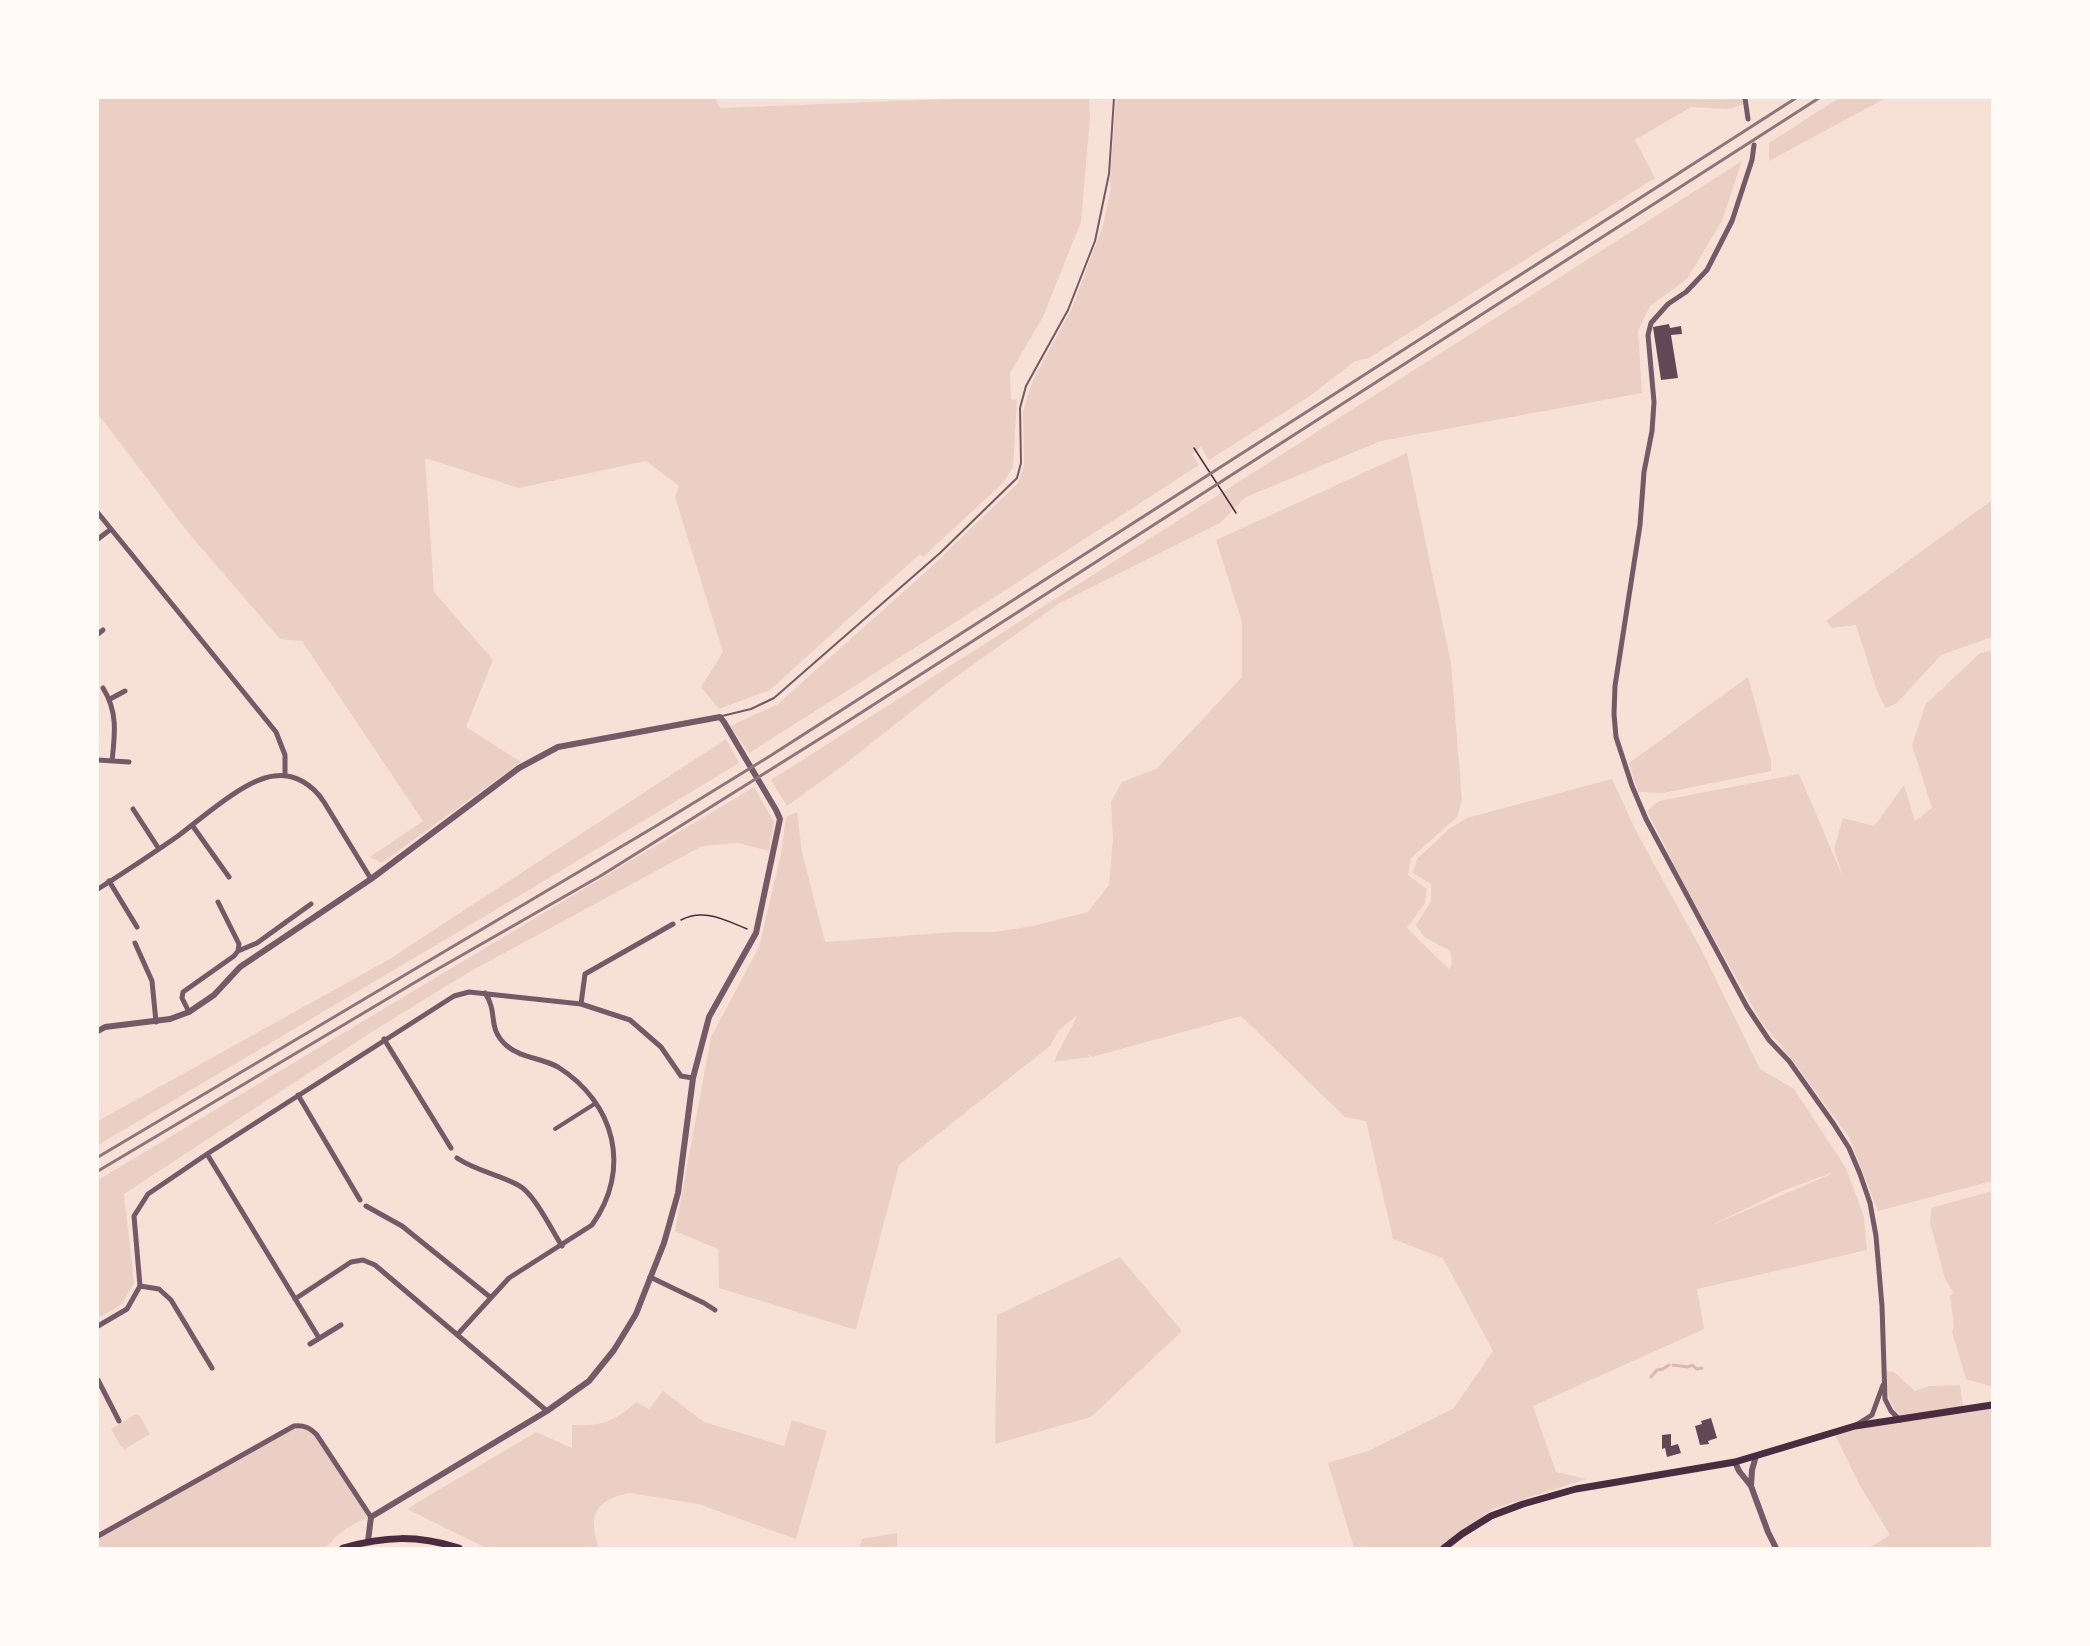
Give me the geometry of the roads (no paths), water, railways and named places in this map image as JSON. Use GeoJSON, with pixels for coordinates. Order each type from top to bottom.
{"type":"FeatureCollection","features":[{"type":"Feature","properties":{"kind":"main road"},"geometry":{"type":"LineString","coordinates":[[1444,1548],[1491,1516],[1523,1504],[1598,1485],[1735,1462],[1855,1426],[1901,1421],[1992,1405]]}},
{"type":"Feature","properties":{"kind":"main road"},"geometry":{"type":"LineString","coordinates":[[343,1548],[368,1541],[409,1538],[459,1548]]}},
{"type":"Feature","properties":{"kind":"street"},"geometry":{"type":"LineString","coordinates":[[1745,98],[1748,119]]}},
{"type":"Feature","properties":{"kind":"street"},"geometry":{"type":"LineString","coordinates":[[1754,145],[1752,160],[1732,221],[1707,270],[1686,292],[1668,304],[1651,323],[1648,336],[1654,402],[1652,431],[1644,472],[1640,525],[1615,686],[1616,737],[1638,802],[1747,1007],[1769,1040],[1789,1061],[1849,1148],[1870,1203],[1876,1236],[1882,1306],[1885,1399],[1891,1411],[1901,1421]]}},
{"type":"Feature","properties":{"kind":"street"},"geometry":{"type":"LineString","coordinates":[[98,513],[276,732],[285,755],[285,776]]}},
{"type":"Feature","properties":{"kind":"street"},"geometry":{"type":"LineString","coordinates":[[98,539],[111,529]]}},
{"type":"Feature","properties":{"kind":"street"},"geometry":{"type":"LineString","coordinates":[[103,688],[110,699],[116,730],[112,761]]}},
{"type":"Feature","properties":{"kind":"street"},"geometry":{"type":"LineString","coordinates":[[110,699],[125,691]]}},
{"type":"Feature","properties":{"kind":"street"},"geometry":{"type":"LineString","coordinates":[[98,1030],[105,1027],[156,1022],[189,1012],[214,994],[240,967],[371,879],[519,768],[558,747],[720,717],[769,796],[780,819],[756,933],[709,1017],[693,1078],[678,1193],[664,1243],[636,1314],[614,1350],[588,1380],[547,1411],[371,1516]]}},
{"type":"Feature","properties":{"kind":"street"},"geometry":{"type":"LineString","coordinates":[[98,760],[129,762]]}},
{"type":"Feature","properties":{"kind":"street"},"geometry":{"type":"LineString","coordinates":[[98,889],[159,849],[249,784],[274,776],[285,776],[305,783],[319,795],[371,879]]}},
{"type":"Feature","properties":{"kind":"street"},"geometry":{"type":"LineString","coordinates":[[133,809],[159,849]]}},
{"type":"Feature","properties":{"kind":"street"},"geometry":{"type":"LineString","coordinates":[[192,825],[229,877]]}},
{"type":"Feature","properties":{"kind":"street"},"geometry":{"type":"LineString","coordinates":[[110,881],[137,927]]}},
{"type":"Feature","properties":{"kind":"street"},"geometry":{"type":"LineString","coordinates":[[218,902],[239,944],[238,951]]}},
{"type":"Feature","properties":{"kind":"street"},"geometry":{"type":"LineString","coordinates":[[189,1012],[182,998],[183,992],[238,951],[257,943],[310,904]]}},
{"type":"Feature","properties":{"kind":"street"},"geometry":{"type":"LineString","coordinates":[[581,1004],[585,974],[673,924]]}},
{"type":"Feature","properties":{"kind":"street"},"geometry":{"type":"LineString","coordinates":[[135,943],[152,981],[156,1022]]}},
{"type":"Feature","properties":{"kind":"street"},"geometry":{"type":"LineString","coordinates":[[98,1326],[127,1309],[140,1286],[134,1216],[148,1194],[384,1039],[454,996],[469,992],[581,1004],[630,1020],[661,1047],[681,1076],[693,1078]]}},
{"type":"Feature","properties":{"kind":"street"},"geometry":{"type":"LineString","coordinates":[[457,1335],[509,1278],[592,1225],[608,1197],[614,1169],[614,1147],[608,1124],[596,1102],[586,1089],[556,1066],[508,1047],[496,1034],[491,1002],[484,993]]}},
{"type":"Feature","properties":{"kind":"street"},"geometry":{"type":"LineString","coordinates":[[384,1039],[451,1148]]}},
{"type":"Feature","properties":{"kind":"street"},"geometry":{"type":"LineString","coordinates":[[298,1095],[360,1200]]}},
{"type":"Feature","properties":{"kind":"street"},"geometry":{"type":"LineString","coordinates":[[555,1129],[596,1102]]}},
{"type":"Feature","properties":{"kind":"street"},"geometry":{"type":"LineString","coordinates":[[207,1154],[319,1338]]}},
{"type":"Feature","properties":{"kind":"street"},"geometry":{"type":"LineString","coordinates":[[457,1158],[466,1164],[519,1185],[527,1192],[562,1246]]}},
{"type":"Feature","properties":{"kind":"street"},"geometry":{"type":"LineString","coordinates":[[366,1206],[402,1226],[490,1297]]}},
{"type":"Feature","properties":{"kind":"street"},"geometry":{"type":"LineString","coordinates":[[295,1299],[351,1262],[363,1260],[375,1265],[547,1411]]}},
{"type":"Feature","properties":{"kind":"street"},"geometry":{"type":"LineString","coordinates":[[651,1277],[715,1310]]}},
{"type":"Feature","properties":{"kind":"street"},"geometry":{"type":"LineString","coordinates":[[140,1286],[159,1289],[171,1300],[212,1368]]}},
{"type":"Feature","properties":{"kind":"street"},"geometry":{"type":"LineString","coordinates":[[310,1344],[341,1325]]}},
{"type":"Feature","properties":{"kind":"street"},"geometry":{"type":"LineString","coordinates":[[98,1380],[119,1421]]}},
{"type":"Feature","properties":{"kind":"street"},"geometry":{"type":"LineString","coordinates":[[1855,1426],[1872,1415],[1883,1383]]}},
{"type":"Feature","properties":{"kind":"street"},"geometry":{"type":"LineString","coordinates":[[98,1536],[294,1426],[301,1425],[307,1426],[317,1435],[371,1516],[368,1541]]}},
{"type":"Feature","properties":{"kind":"street"},"geometry":{"type":"LineString","coordinates":[[1751,1486],[1756,1456]]}},
{"type":"Feature","properties":{"kind":"street"},"geometry":{"type":"LineString","coordinates":[[1735,1462],[1751,1486],[1761,1516],[1776,1548]]}},
{"type":"Feature","properties":{"kind":"lane"},"geometry":{"type":"LineString","coordinates":[[720,717],[751,709],[774,698],[940,553],[1017,478],[1021,463],[1020,408],[1026,386],[1068,310],[1095,241],[1109,174],[1114,98]]}},
{"type":"Feature","properties":{"kind":"waterway"},"geometry":{"type":"LineString","coordinates":[[1651,1377],[1657,1370],[1669,1365]]}},
{"type":"Feature","properties":{"kind":"waterway"},"geometry":{"type":"LineString","coordinates":[[1673,1365],[1688,1367],[1692,1365],[1697,1369],[1702,1368]]}},
{"type":"Feature","properties":{"kind":"railway"},"geometry":{"type":"LineString","coordinates":[[98,1157],[770,756],[1796,98]]}},
{"type":"Feature","properties":{"kind":"railway"},"geometry":{"type":"LineString","coordinates":[[98,1171],[429,974],[602,875],[845,723],[1819,98]]}}]}
